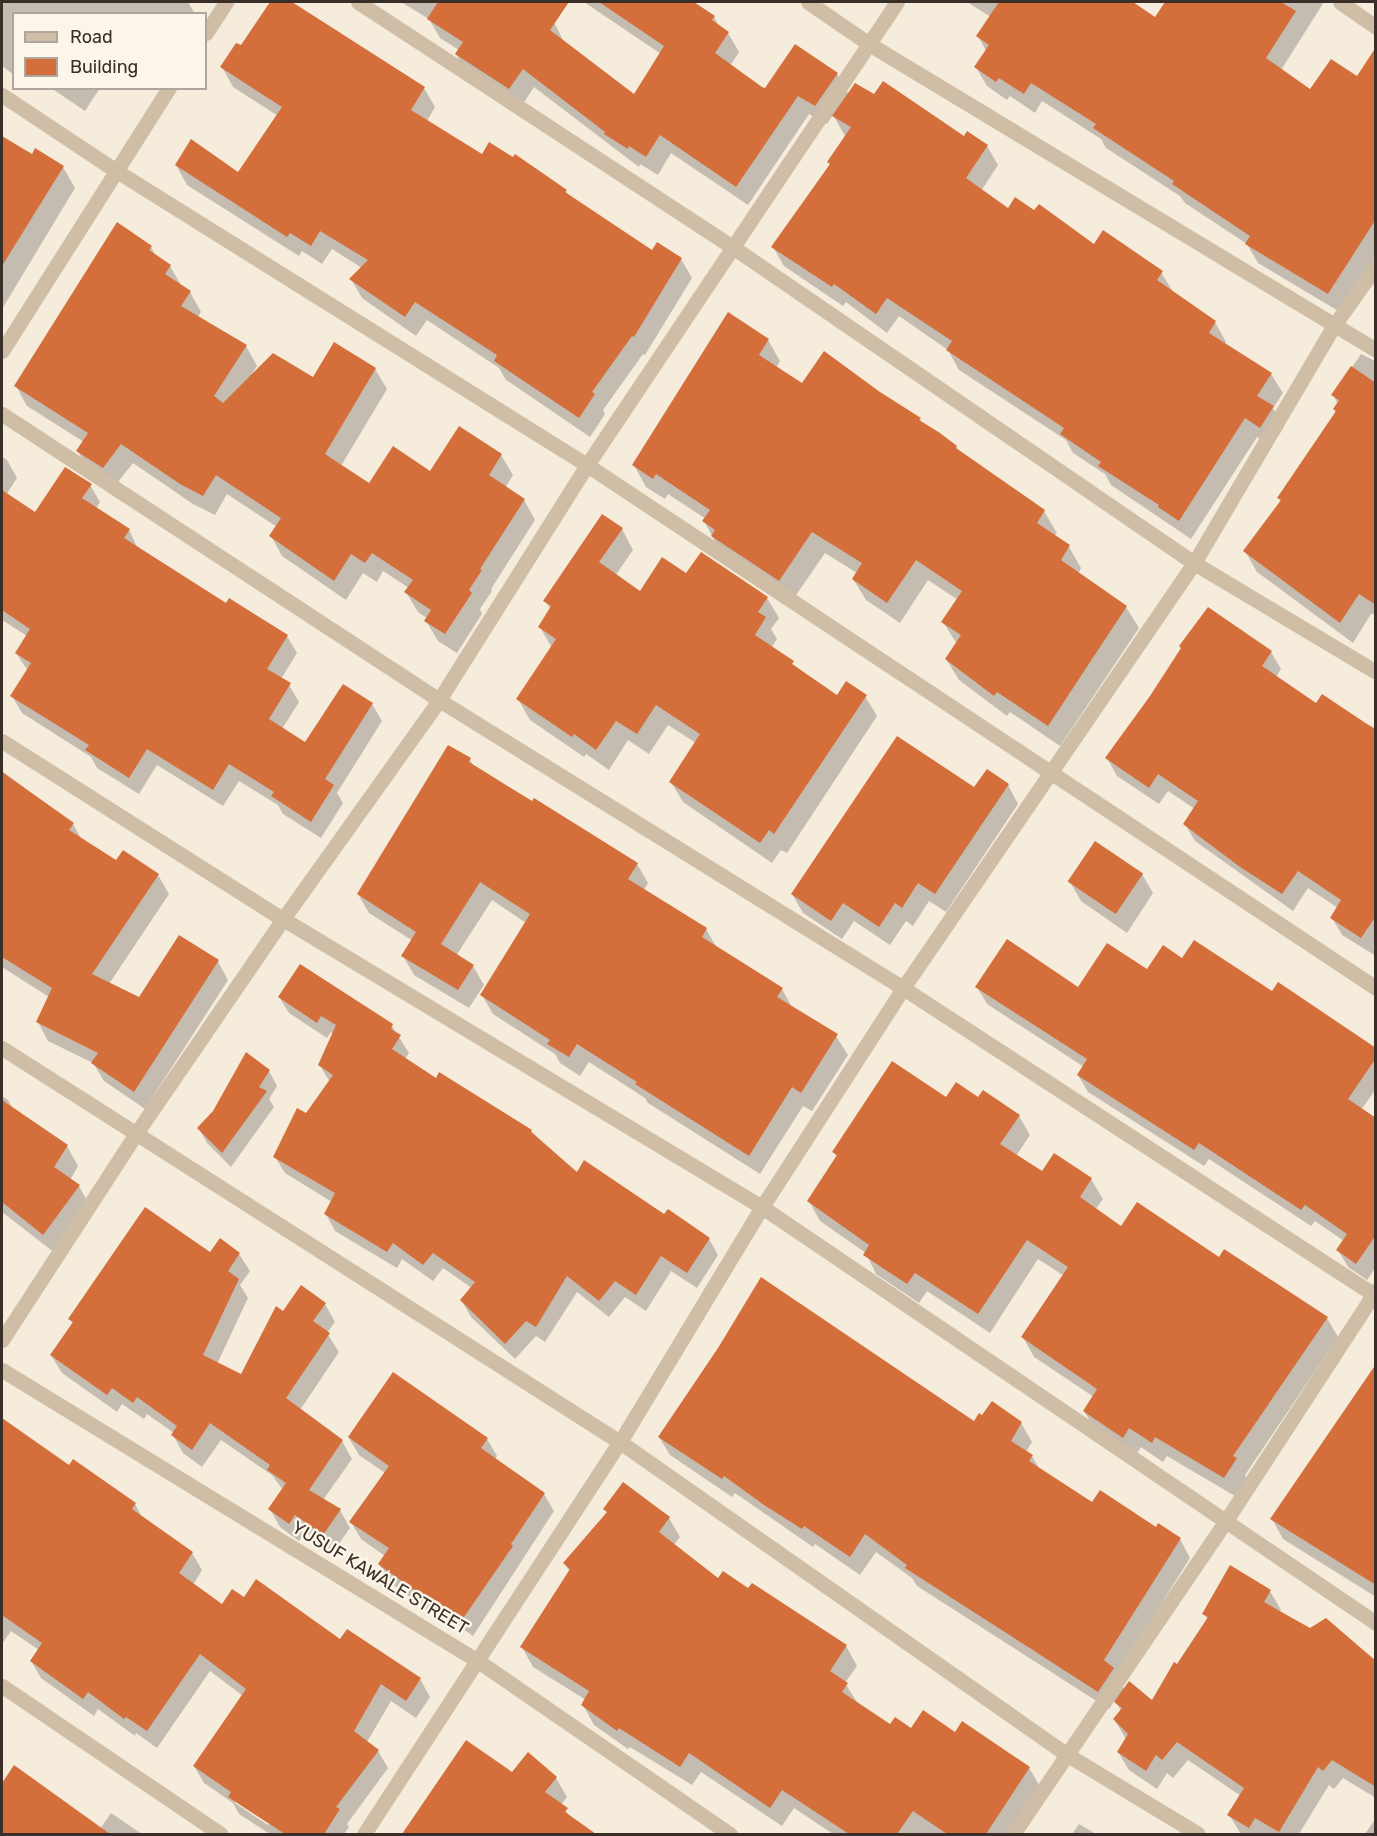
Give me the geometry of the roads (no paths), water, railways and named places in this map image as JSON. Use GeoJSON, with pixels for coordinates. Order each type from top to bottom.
{"type":"FeatureCollection","features":[{"type":"Feature","properties":{"kind":"street"},"geometry":{"type":"LineString","coordinates":[[207,31],[226,2]]}},
{"type":"Feature","properties":{"kind":"street"},"geometry":{"type":"LineString","coordinates":[[358,2],[734,248],[1194,563],[1376,672]]}},
{"type":"Feature","properties":{"kind":"street"},"geometry":{"type":"LineString","coordinates":[[808,2],[869,44],[1376,350]]}},
{"type":"Feature","properties":{"kind":"street"},"geometry":{"type":"LineString","coordinates":[[2,1340],[135,1135],[282,919],[439,700],[587,465],[897,2]]}},
{"type":"Feature","properties":{"kind":"street"},"geometry":{"type":"LineString","coordinates":[[1340,2],[1376,27]]}},
{"type":"Feature","properties":{"kind":"street"},"geometry":{"type":"LineString","coordinates":[[2,351],[168,90]]}},
{"type":"Feature","properties":{"kind":"street"},"geometry":{"type":"LineString","coordinates":[[2,95],[115,170],[587,465],[1376,988]]}},
{"type":"Feature","properties":{"kind":"street"},"geometry":{"type":"LineString","coordinates":[[364,1834],[620,1442],[762,1207],[903,988],[1194,563],[1335,324],[1376,266]]}},
{"type":"Feature","properties":{"kind":"street"},"geometry":{"type":"LineString","coordinates":[[2,414],[439,700],[903,988],[1374,1293],[1225,1522],[1013,1834]]}},
{"type":"Feature","properties":{"kind":"street"},"geometry":{"type":"LineString","coordinates":[[2,741],[282,919],[762,1207],[1376,1623]]}},
{"type":"Feature","properties":{"kind":"street"},"geometry":{"type":"LineString","coordinates":[[2,1048],[135,1135],[620,1442],[1066,1754],[1198,1834]]}},
{"type":"Feature","properties":{"kind":"street","name":"YUSUF KAWALE STREET"},"geometry":{"type":"LineString","coordinates":[[2,1370],[478,1661],[730,1834]]}},
{"type":"Feature","properties":{"kind":"street"},"geometry":{"type":"LineString","coordinates":[[2,1686],[221,1834]]}}]}
